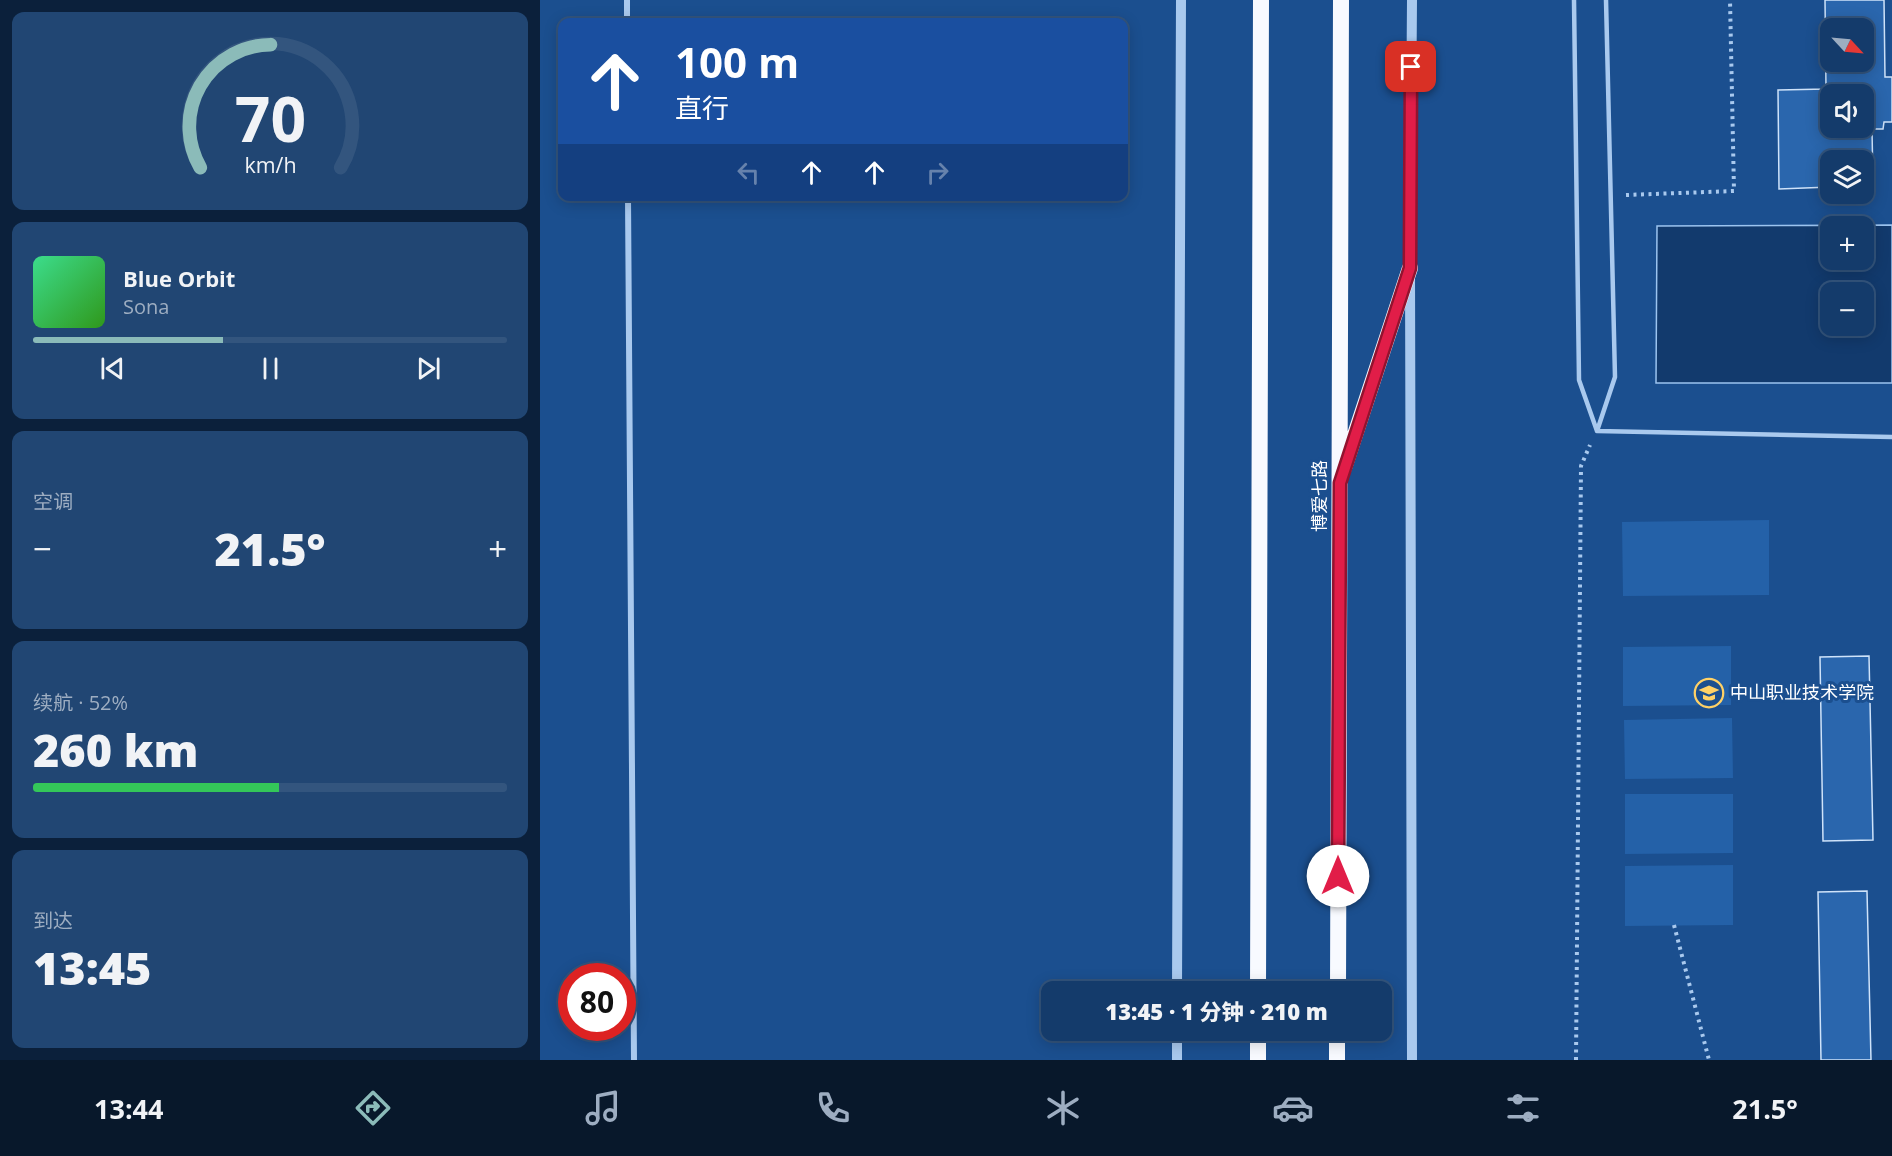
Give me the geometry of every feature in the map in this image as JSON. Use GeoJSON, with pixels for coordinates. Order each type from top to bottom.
{"type":"FeatureCollection","features":[{"type":"Feature","properties":{"kind":"highway"},"geometry":{"type":"LineString","coordinates":[[1258,981],[1261,0]]}},
{"type":"Feature","properties":{"kind":"highway","name":"博爱七路"},"geometry":{"type":"LineString","coordinates":[[1338,981],[1341,0]]}},
{"type":"Feature","properties":{"kind":"highway"},"geometry":{"type":"LineString","coordinates":[[1340,483],[1410,268]]}},
{"type":"Feature","properties":{"kind":"highway"},"geometry":{"type":"LineString","coordinates":[[1258,1041],[1258,1060]]}},
{"type":"Feature","properties":{"kind":"highway"},"geometry":{"type":"LineString","coordinates":[[1337,1041],[1337,1060]]}},
{"type":"Feature","properties":{"kind":"street"},"geometry":{"type":"LineString","coordinates":[[627,0],[627,18]]}},
{"type":"Feature","properties":{"kind":"street"},"geometry":{"type":"LineString","coordinates":[[1178,981],[1181,0]]}},
{"type":"Feature","properties":{"kind":"street"},"geometry":{"type":"LineString","coordinates":[[1412,0],[1410,268],[1412,1060]]}},
{"type":"Feature","properties":{"kind":"street"},"geometry":{"type":"LineString","coordinates":[[628,201],[634,1060]]}},
{"type":"Feature","properties":{"kind":"street"},"geometry":{"type":"LineString","coordinates":[[1177,1041],[1177,1060]]}},
{"type":"Feature","properties":{"kind":"lane"},"geometry":{"type":"LineString","coordinates":[[1574,0],[1579,380],[1597,430]]}},
{"type":"Feature","properties":{"kind":"lane"},"geometry":{"type":"LineString","coordinates":[[1597,430],[1615,376],[1606,0]]}},
{"type":"Feature","properties":{"kind":"lane"},"geometry":{"type":"LineString","coordinates":[[1597,430],[1892,437]]}},
{"type":"Feature","properties":{"kind":"path"},"geometry":{"type":"LineString","coordinates":[[1611,196],[1734,191],[1730,0]]}},
{"type":"Feature","properties":{"kind":"path"},"geometry":{"type":"LineString","coordinates":[[1576,1060],[1581,466],[1597,430]]}},
{"type":"Feature","properties":{"kind":"path"},"geometry":{"type":"LineString","coordinates":[[1674,925],[1708,1060]]}},
{"type":"Feature","properties":{"kind":"shaded area"},"geometry":{"type":"Polygon","coordinates":[[[1820,225],[1820,270],[1874,270],[1874,225],[1892,225],[1892,383],[1656,383],[1657,226],[1820,225]]]}},
{"type":"Feature","properties":{"kind":"shaded area"},"geometry":{"type":"Polygon","coordinates":[[[1769,520],[1769,595],[1623,596],[1622,522],[1769,520]]]}},
{"type":"Feature","properties":{"kind":"shaded area"},"geometry":{"type":"Polygon","coordinates":[[[1731,646],[1731,705],[1623,706],[1623,647],[1731,646]]]}},
{"type":"Feature","properties":{"kind":"shaded area"},"geometry":{"type":"Polygon","coordinates":[[[1732,718],[1733,778],[1625,779],[1624,720],[1732,718]]]}},
{"type":"Feature","properties":{"kind":"shaded area"},"geometry":{"type":"Polygon","coordinates":[[[1625,794],[1733,794],[1733,853],[1625,854],[1625,794]]]}},
{"type":"Feature","properties":{"kind":"shaded area"},"geometry":{"type":"Polygon","coordinates":[[[1733,865],[1733,925],[1625,926],[1625,866],[1733,865]]]}},
{"type":"Feature","properties":{"kind":"building"},"geometry":{"type":"Polygon","coordinates":[[[1825,0],[1884,0],[1885,77],[1892,77],[1892,122],[1884,122],[1883,129],[1874,129],[1874,84],[1826,84],[1826,72],[1874,72],[1874,18],[1825,18],[1825,0]]]}},
{"type":"Feature","properties":{"kind":"building"},"geometry":{"type":"Polygon","coordinates":[[[1820,89],[1820,138],[1872,138],[1872,150],[1820,150],[1820,187],[1779,189],[1778,90],[1820,89]]]}},
{"type":"Feature","properties":{"kind":"building"},"geometry":{"type":"Polygon","coordinates":[[[1869,656],[1873,840],[1823,841],[1820,657],[1869,656]]]}},
{"type":"Feature","properties":{"kind":"building"},"geometry":{"type":"Polygon","coordinates":[[[1867,891],[1871,1060],[1821,1060],[1818,892],[1867,891]]]}},
{"type":"Feature","properties":{"kind":"place","name":"中山职业技术学院"},"geometry":{"type":"Point","coordinates":[1709,693]}},
{"type":"Feature","properties":{"kind":"route"},"geometry":{"type":"LineString","coordinates":[[1338,876],[1340,483],[1410,268],[1411,67]]}}]}
